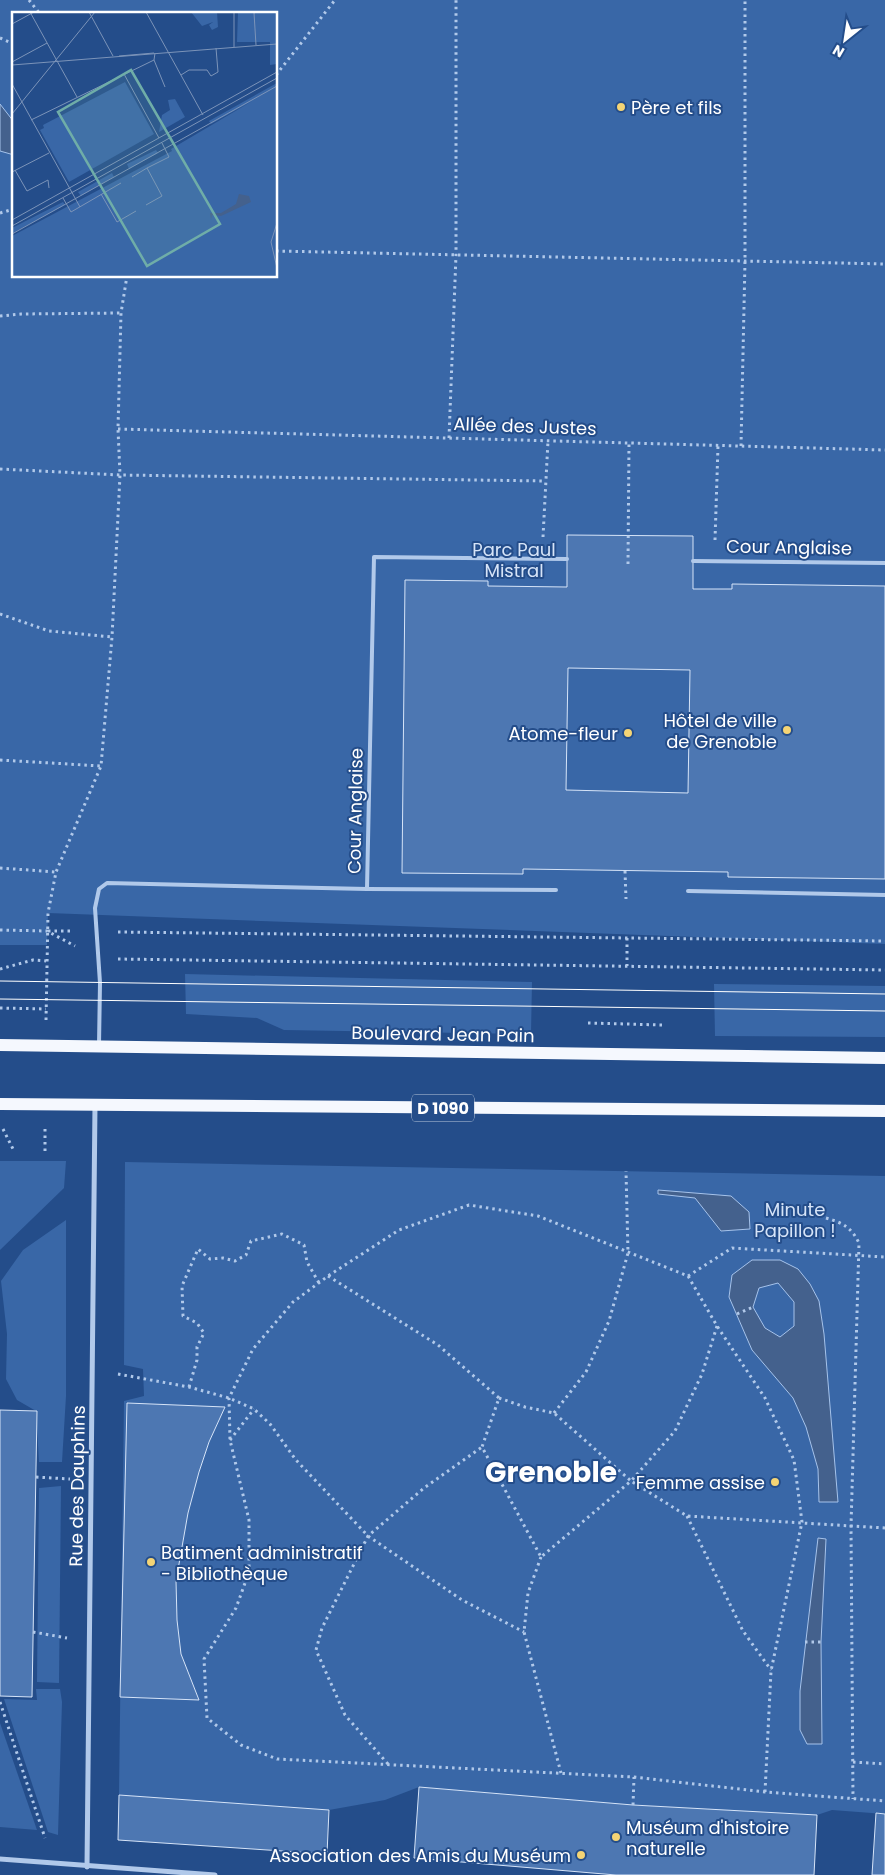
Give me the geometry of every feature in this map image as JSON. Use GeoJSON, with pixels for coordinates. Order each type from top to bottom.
{"type":"FeatureCollection","features":[{"type":"Feature","properties":{"kind":"main road","name":"Boulevard Jean Pain"},"geometry":{"type":"LineString","coordinates":[[0,1045],[885,1058]]}},
{"type":"Feature","properties":{"kind":"main road","name":"D 1090"},"geometry":{"type":"LineString","coordinates":[[0,1104],[885,1111]]}},
{"type":"Feature","properties":{"kind":"street","name":"Rue des Dauphins"},"geometry":{"type":"LineString","coordinates":[[87,1867],[95,1105]]}},
{"type":"Feature","properties":{"kind":"street"},"geometry":{"type":"LineString","coordinates":[[0,1859],[87,1867],[215,1875]]}},
{"type":"Feature","properties":{"kind":"lane","name":"Cour Anglaise"},"geometry":{"type":"LineString","coordinates":[[99,1047],[99,958],[95,908],[99,889],[106,883],[367,889],[374,557],[567,559]]}},
{"type":"Feature","properties":{"kind":"lane","name":"Cour Anglaise"},"geometry":{"type":"LineString","coordinates":[[693,561],[885,563]]}},
{"type":"Feature","properties":{"kind":"lane"},"geometry":{"type":"LineString","coordinates":[[367,889],[556,890]]}},
{"type":"Feature","properties":{"kind":"lane"},"geometry":{"type":"LineString","coordinates":[[688,891],[885,895]]}},
{"type":"Feature","properties":{"kind":"path"},"geometry":{"type":"LineString","coordinates":[[29,0],[38,12]]}},
{"type":"Feature","properties":{"kind":"path"},"geometry":{"type":"LineString","coordinates":[[278,72],[335,0]]}},
{"type":"Feature","properties":{"kind":"path"},"geometry":{"type":"LineString","coordinates":[[449,438],[456,255],[456,0]]}},
{"type":"Feature","properties":{"kind":"path"},"geometry":{"type":"LineString","coordinates":[[718,446],[741,446],[745,261],[745,0]]}},
{"type":"Feature","properties":{"kind":"path"},"geometry":{"type":"LineString","coordinates":[[0,38],[12,43]]}},
{"type":"Feature","properties":{"kind":"path"},"geometry":{"type":"LineString","coordinates":[[278,251],[885,264]]}},
{"type":"Feature","properties":{"kind":"path"},"geometry":{"type":"LineString","coordinates":[[48,931],[48,913],[56,872],[102,766],[112,637],[120,475],[118,429],[121,313],[127,278]]}},
{"type":"Feature","properties":{"kind":"path"},"geometry":{"type":"LineString","coordinates":[[0,316],[121,313]]}},
{"type":"Feature","properties":{"kind":"path","name":"Allée des Justes"},"geometry":{"type":"LineString","coordinates":[[118,429],[741,446]]}},
{"type":"Feature","properties":{"kind":"path"},"geometry":{"type":"LineString","coordinates":[[543,536],[548,441]]}},
{"type":"Feature","properties":{"kind":"path"},"geometry":{"type":"LineString","coordinates":[[628,443],[628,564]]}},
{"type":"Feature","properties":{"kind":"path"},"geometry":{"type":"LineString","coordinates":[[718,446],[885,450]]}},
{"type":"Feature","properties":{"kind":"path"},"geometry":{"type":"LineString","coordinates":[[715,540],[718,446]]}},
{"type":"Feature","properties":{"kind":"path"},"geometry":{"type":"LineString","coordinates":[[0,469],[120,475],[545,481]]}},
{"type":"Feature","properties":{"kind":"path"},"geometry":{"type":"LineString","coordinates":[[0,614],[49,630],[112,637]]}},
{"type":"Feature","properties":{"kind":"path"},"geometry":{"type":"LineString","coordinates":[[0,760],[102,766]]}},
{"type":"Feature","properties":{"kind":"path"},"geometry":{"type":"LineString","coordinates":[[0,868],[56,872]]}},
{"type":"Feature","properties":{"kind":"path"},"geometry":{"type":"LineString","coordinates":[[625,871],[626,899]]}},
{"type":"Feature","properties":{"kind":"path"},"geometry":{"type":"LineString","coordinates":[[0,930],[885,941]]}},
{"type":"Feature","properties":{"kind":"path"},"geometry":{"type":"LineString","coordinates":[[48,931],[99,958],[885,970]]}},
{"type":"Feature","properties":{"kind":"path"},"geometry":{"type":"LineString","coordinates":[[627,938],[627,966]]}},
{"type":"Feature","properties":{"kind":"path"},"geometry":{"type":"LineString","coordinates":[[0,969],[33,960],[46,961]]}},
{"type":"Feature","properties":{"kind":"path"},"geometry":{"type":"LineString","coordinates":[[0,1008],[46,1009]]}},
{"type":"Feature","properties":{"kind":"path"},"geometry":{"type":"LineString","coordinates":[[588,1023],[663,1025]]}},
{"type":"Feature","properties":{"kind":"path"},"geometry":{"type":"LineString","coordinates":[[1,1125],[14,1151]]}},
{"type":"Feature","properties":{"kind":"path"},"geometry":{"type":"LineString","coordinates":[[554,1413],[586,1372],[609,1321],[628,1253],[626,1171]]}},
{"type":"Feature","properties":{"kind":"path"},"geometry":{"type":"LineString","coordinates":[[765,1792],[772,1671],[802,1522],[794,1460],[765,1398],[688,1276],[538,1216],[469,1205],[399,1230],[328,1276],[293,1302],[253,1349],[229,1398],[230,1440],[249,1520],[249,1572],[236,1608],[204,1659],[207,1718],[241,1745],[277,1759],[634,1777],[765,1792],[885,1801]]}},
{"type":"Feature","properties":{"kind":"path"},"geometry":{"type":"LineString","coordinates":[[826,1218],[840,1222],[853,1231],[859,1243],[851,1526],[853,1798]]}},
{"type":"Feature","properties":{"kind":"path"},"geometry":{"type":"LineString","coordinates":[[189,1387],[198,1360],[197,1347],[204,1334],[196,1322],[183,1316],[182,1286],[198,1249],[210,1259],[223,1258],[235,1261],[246,1255],[251,1241],[282,1234],[304,1245],[307,1262],[319,1283]]}},
{"type":"Feature","properties":{"kind":"path"},"geometry":{"type":"LineString","coordinates":[[688,1276],[732,1248],[885,1257]]}},
{"type":"Feature","properties":{"kind":"path"},"geometry":{"type":"LineString","coordinates":[[328,1276],[438,1345],[498,1398],[525,1407],[554,1413],[631,1481],[687,1516],[885,1528]]}},
{"type":"Feature","properties":{"kind":"path"},"geometry":{"type":"LineString","coordinates":[[737,1314],[753,1307]]}},
{"type":"Feature","properties":{"kind":"path"},"geometry":{"type":"LineString","coordinates":[[562,1773],[524,1632],[528,1593],[541,1557],[631,1481],[676,1430],[702,1374],[718,1326]]}},
{"type":"Feature","properties":{"kind":"path"},"geometry":{"type":"LineString","coordinates":[[118,1374],[189,1387],[229,1398],[254,1408],[270,1424],[296,1460],[368,1536],[462,1600],[524,1632]]}},
{"type":"Feature","properties":{"kind":"path"},"geometry":{"type":"LineString","coordinates":[[388,1764],[345,1714],[316,1650],[322,1628],[368,1536],[424,1488],[482,1447],[498,1398]]}},
{"type":"Feature","properties":{"kind":"path"},"geometry":{"type":"LineString","coordinates":[[230,1440],[254,1408]]}},
{"type":"Feature","properties":{"kind":"path"},"geometry":{"type":"LineString","coordinates":[[482,1447],[541,1557]]}},
{"type":"Feature","properties":{"kind":"path"},"geometry":{"type":"LineString","coordinates":[[36,1477],[71,1479]]}},
{"type":"Feature","properties":{"kind":"path"},"geometry":{"type":"LineString","coordinates":[[687,1516],[743,1631],[772,1671]]}},
{"type":"Feature","properties":{"kind":"path"},"geometry":{"type":"LineString","coordinates":[[32,1632],[68,1638]]}},
{"type":"Feature","properties":{"kind":"path"},"geometry":{"type":"LineString","coordinates":[[805,1642],[821,1642]]}},
{"type":"Feature","properties":{"kind":"path"},"geometry":{"type":"LineString","coordinates":[[0,1702],[45,1838]]}},
{"type":"Feature","properties":{"kind":"path"},"geometry":{"type":"LineString","coordinates":[[853,1762],[885,1764]]}},
{"type":"Feature","properties":{"kind":"path"},"geometry":{"type":"LineString","coordinates":[[632,1805],[634,1777]]}},
{"type":"Feature","properties":{"kind":"green space","name":"Parc Paul Mistral"},"geometry":{"type":"Polygon","coordinates":[[[0,0],[885,0],[885,944],[48,913],[47,945],[0,945],[0,0]]]}},
{"type":"Feature","properties":{"kind":"green space"},"geometry":{"type":"Polygon","coordinates":[[[185,974],[532,982],[531,1034],[284,1030],[257,1018],[186,1014],[185,974]]]}},
{"type":"Feature","properties":{"kind":"green space"},"geometry":{"type":"Polygon","coordinates":[[[714,984],[885,986],[885,1037],[715,1036],[714,984]]]}},
{"type":"Feature","properties":{"kind":"green space"},"geometry":{"type":"Polygon","coordinates":[[[0,1161],[66,1161],[64,1188],[0,1250],[0,1161]]]}},
{"type":"Feature","properties":{"kind":"green space","name":"Minute Papillon !"},"geometry":{"type":"Polygon","coordinates":[[[125,1162],[885,1176],[885,1814],[832,1810],[817,1815],[633,1805],[419,1787],[385,1800],[329,1810],[119,1795],[124,1401],[144,1396],[143,1369],[124,1365],[125,1162]]]}},
{"type":"Feature","properties":{"kind":"green space"},"geometry":{"type":"Polygon","coordinates":[[[66,1220],[66,1396],[62,1462],[39,1462],[36,1411],[17,1400],[6,1379],[7,1334],[1,1281],[23,1250],[66,1220]]]}},
{"type":"Feature","properties":{"kind":"green space"},"geometry":{"type":"Polygon","coordinates":[[[61,1486],[59,1683],[37,1682],[39,1488],[61,1486]]]}},
{"type":"Feature","properties":{"kind":"green space"},"geometry":{"type":"Polygon","coordinates":[[[36,1689],[60,1689],[62,1702],[58,1835],[48,1832],[4,1699],[37,1700],[36,1689]]]}},
{"type":"Feature","properties":{"kind":"green space"},"geometry":{"type":"Polygon","coordinates":[[[0,1723],[37,1830],[0,1827],[0,1723]]]}},
{"type":"Feature","properties":{"kind":"shaded area"},"geometry":{"type":"Polygon","coordinates":[[[0,104],[12,119],[12,154],[0,151],[0,104]]]}},
{"type":"Feature","properties":{"kind":"shaded area"},"geometry":{"type":"Polygon","coordinates":[[[658,1190],[731,1196],[749,1212],[750,1229],[721,1231],[695,1198],[658,1194],[658,1190]]]}},
{"type":"Feature","properties":{"kind":"shaded area"},"geometry":{"type":"Polygon","coordinates":[[[752,1260],[780,1260],[798,1269],[810,1284],[819,1301],[824,1334],[838,1502],[819,1502],[818,1469],[806,1427],[793,1398],[752,1350],[729,1297],[732,1275],[752,1260]],[[778,1283],[759,1288],[753,1307],[765,1328],[780,1337],[794,1326],[794,1302],[778,1283]]]}},
{"type":"Feature","properties":{"kind":"shaded area"},"geometry":{"type":"Polygon","coordinates":[[[818,1538],[826,1539],[821,1642],[822,1744],[807,1744],[800,1730],[800,1691],[818,1538]]]}},
{"type":"Feature","properties":{"kind":"building","name":"Hôtel de ville de Grenoble"},"geometry":{"type":"Polygon","coordinates":[[[567,535],[693,536],[693,589],[732,589],[732,584],[885,586],[885,879],[728,877],[728,872],[523,869],[523,874],[402,873],[405,580],[488,581],[488,586],[567,587],[567,535]],[[568,668],[566,790],[688,793],[690,670],[568,668]]]}},
{"type":"Feature","properties":{"kind":"building","name":"Batiment administratif - Bibliothèque"},"geometry":{"type":"Polygon","coordinates":[[[127,1403],[225,1407],[209,1442],[199,1472],[188,1513],[176,1581],[177,1620],[181,1654],[199,1700],[120,1697],[127,1403]]]}},
{"type":"Feature","properties":{"kind":"building"},"geometry":{"type":"Polygon","coordinates":[[[0,1410],[37,1411],[32,1697],[0,1696],[0,1410]]]}},
{"type":"Feature","properties":{"kind":"building","name":"Muséum d'histoire naturelle"},"geometry":{"type":"Polygon","coordinates":[[[419,1787],[633,1805],[817,1815],[814,1875],[616,1875],[414,1858],[419,1787]]]}},
{"type":"Feature","properties":{"kind":"building"},"geometry":{"type":"Polygon","coordinates":[[[119,1795],[329,1810],[327,1854],[118,1840],[119,1795]]]}},
{"type":"Feature","properties":{"kind":"building"},"geometry":{"type":"Polygon","coordinates":[[[876,1813],[885,1814],[885,1875],[872,1875],[876,1813]]]}},
{"type":"Feature","properties":{"kind":"tram line"},"geometry":{"type":"LineString","coordinates":[[0,981],[885,994]]}},
{"type":"Feature","properties":{"kind":"tram line"},"geometry":{"type":"LineString","coordinates":[[0,999],[885,1011]]}},
{"type":"Feature","properties":{"kind":"place","name":"Père et fils"},"geometry":{"type":"Point","coordinates":[621,107]}},
{"type":"Feature","properties":{"kind":"place","name":"Hôtel de ville de Grenoble"},"geometry":{"type":"Point","coordinates":[787,730]}},
{"type":"Feature","properties":{"kind":"place","name":"Atome-fleur"},"geometry":{"type":"Point","coordinates":[628,733]}},
{"type":"Feature","properties":{"kind":"place","name":"Femme assise"},"geometry":{"type":"Point","coordinates":[775,1482]}},
{"type":"Feature","properties":{"kind":"place","name":"Batiment administratif - Bibliothèque"},"geometry":{"type":"Point","coordinates":[151,1562]}},
{"type":"Feature","properties":{"kind":"place","name":"Muséum d'histoire naturelle"},"geometry":{"type":"Point","coordinates":[616,1837]}},
{"type":"Feature","properties":{"kind":"place","name":"Association des Amis du Muséum"},"geometry":{"type":"Point","coordinates":[581,1855]}},
{"type":"Feature","properties":{"kind":"district","name":"Grenoble"},"geometry":{"type":"Point","coordinates":[551,1472]}}]}
